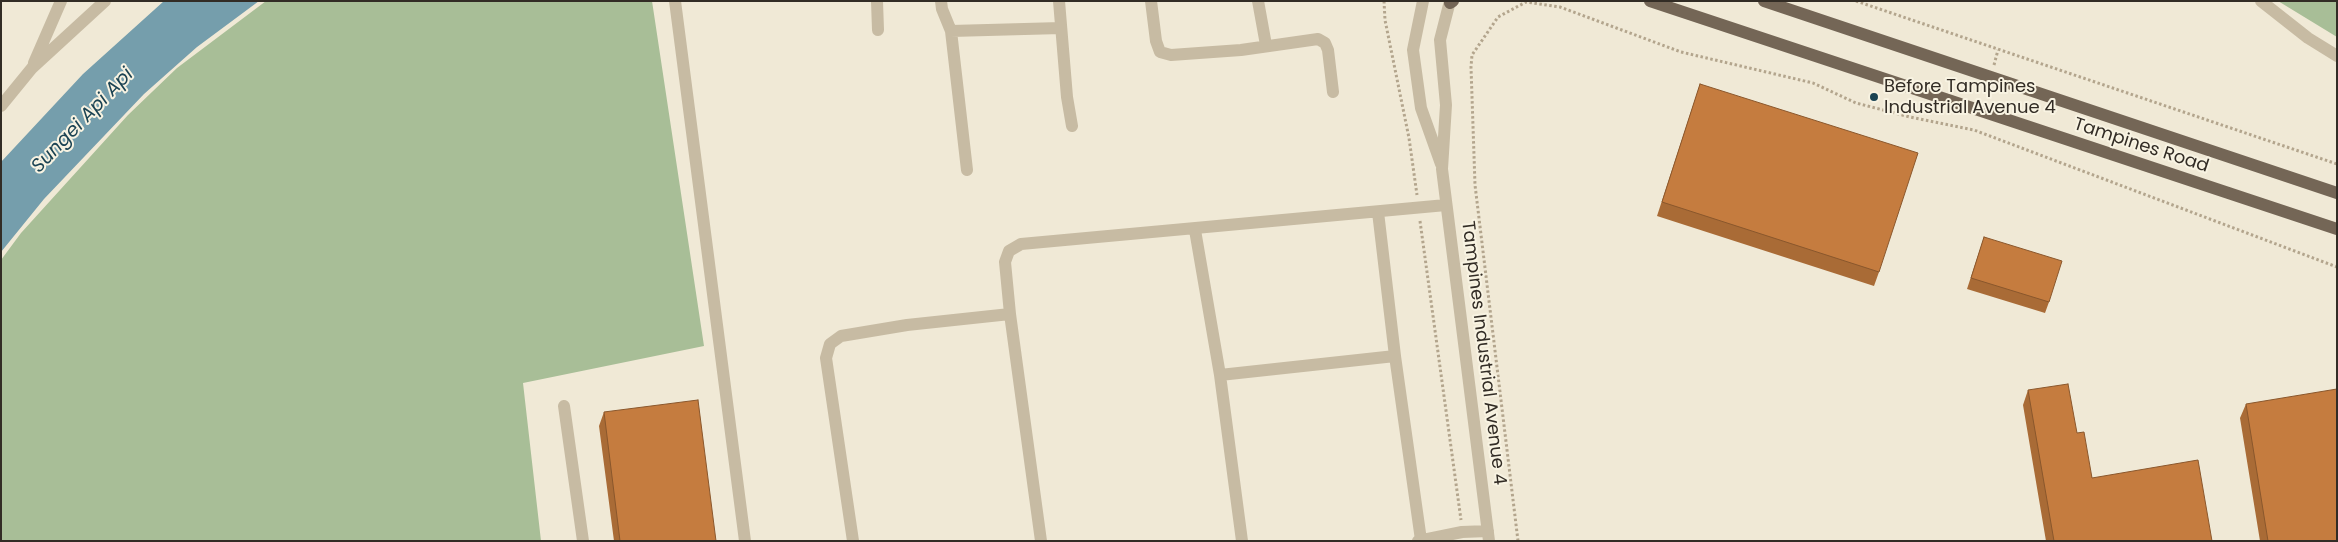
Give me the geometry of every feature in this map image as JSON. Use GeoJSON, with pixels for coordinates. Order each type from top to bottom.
{"type":"FeatureCollection","features":[{"type":"Feature","properties":{"kind":"main road","name":"Tampines Road"},"geometry":{"type":"LineString","coordinates":[[1650,1],[2337,229]]}},
{"type":"Feature","properties":{"kind":"main road","name":"Tampines Road"},"geometry":{"type":"LineString","coordinates":[[1764,1],[2337,193]]}},
{"type":"Feature","properties":{"kind":"street"},"geometry":{"type":"LineString","coordinates":[[32,68],[61,1]]}},
{"type":"Feature","properties":{"kind":"street"},"geometry":{"type":"LineString","coordinates":[[1,106],[32,68],[104,1]]}},
{"type":"Feature","properties":{"kind":"street"},"geometry":{"type":"LineString","coordinates":[[675,1],[745,541]]}},
{"type":"Feature","properties":{"kind":"street"},"geometry":{"type":"LineString","coordinates":[[877,1],[878,30]]}},
{"type":"Feature","properties":{"kind":"street"},"geometry":{"type":"LineString","coordinates":[[941,1],[942,9],[951,31],[967,170]]}},
{"type":"Feature","properties":{"kind":"street"},"geometry":{"type":"LineString","coordinates":[[1059,1],[1072,126]]}},
{"type":"Feature","properties":{"kind":"street"},"geometry":{"type":"LineString","coordinates":[[1151,1],[1156,41],[1160,52],[1171,55],[1241,50],[1318,39],[1325,43],[1328,50],[1333,92]]}},
{"type":"Feature","properties":{"kind":"street"},"geometry":{"type":"LineString","coordinates":[[1258,1],[1266,45]]}},
{"type":"Feature","properties":{"kind":"street","name":"Tampines Industrial Avenue 4"},"geometry":{"type":"LineString","coordinates":[[1423,1],[1413,50],[1421,108],[1442,169]]}},
{"type":"Feature","properties":{"kind":"street"},"geometry":{"type":"LineString","coordinates":[[2260,1],[2308,38],[2337,56]]}},
{"type":"Feature","properties":{"kind":"street","name":"Tampines Industrial Avenue 4"},"geometry":{"type":"LineString","coordinates":[[1451,2],[1440,40],[1446,105],[1442,169],[1489,536]]}},
{"type":"Feature","properties":{"kind":"street"},"geometry":{"type":"LineString","coordinates":[[951,31],[1061,28]]}},
{"type":"Feature","properties":{"kind":"street"},"geometry":{"type":"LineString","coordinates":[[1041,541],[1010,314],[1005,262],[1009,251],[1021,244],[1195,230],[1446,205]]}},
{"type":"Feature","properties":{"kind":"street"},"geometry":{"type":"LineString","coordinates":[[1378,212],[1420,541],[1462,532],[1489,536]]}},
{"type":"Feature","properties":{"kind":"street"},"geometry":{"type":"LineString","coordinates":[[1195,230],[1220,375],[1242,541]]}},
{"type":"Feature","properties":{"kind":"street"},"geometry":{"type":"LineString","coordinates":[[853,541],[826,358],[830,344],[841,336],[1010,314]]}},
{"type":"Feature","properties":{"kind":"street"},"geometry":{"type":"LineString","coordinates":[[1220,375],[1395,356]]}},
{"type":"Feature","properties":{"kind":"street"},"geometry":{"type":"LineString","coordinates":[[564,406],[583,541]]}},
{"type":"Feature","properties":{"kind":"path"},"geometry":{"type":"LineString","coordinates":[[1384,1],[1385,20],[1409,138],[1462,532]]}},
{"type":"Feature","properties":{"kind":"path"},"geometry":{"type":"LineString","coordinates":[[1856,1],[2337,164]]}},
{"type":"Feature","properties":{"kind":"path"},"geometry":{"type":"LineString","coordinates":[[1518,541],[1475,185],[1471,67],[1472,55],[1498,17],[1526,2],[1560,7],[1681,52],[1813,82],[1856,103],[1910,117],[1974,130],[2337,267]]}},
{"type":"Feature","properties":{"kind":"green space"},"geometry":{"type":"Polygon","coordinates":[[[266,1],[652,1],[704,346],[523,383],[541,541],[1,541],[1,260],[21,233],[128,115],[177,68],[266,1]]]}},
{"type":"Feature","properties":{"kind":"green space"},"geometry":{"type":"Polygon","coordinates":[[[2278,1],[2337,1],[2337,37],[2278,1]]]}},
{"type":"Feature","properties":{"kind":"water","name":"Sungei Api Api"},"geometry":{"type":"Polygon","coordinates":[[[164,1],[259,1],[197,47],[144,94],[44,199],[1,252],[1,162],[83,74],[164,1]]]}},
{"type":"Feature","properties":{"kind":"building"},"geometry":{"type":"Polygon","coordinates":[[[1700,84],[1918,153],[1879,272],[1662,202],[1700,84]]]}},
{"type":"Feature","properties":{"kind":"building"},"geometry":{"type":"Polygon","coordinates":[[[1984,237],[2062,261],[2049,302],[1971,278],[1984,237]]]}},
{"type":"Feature","properties":{"kind":"building"},"geometry":{"type":"Polygon","coordinates":[[[2068,384],[2077,433],[2084,432],[2092,478],[2198,460],[2212,541],[2054,541],[2028,390],[2068,384]]]}},
{"type":"Feature","properties":{"kind":"building"},"geometry":{"type":"Polygon","coordinates":[[[2337,389],[2337,541],[2268,541],[2246,404],[2337,389]]]}},
{"type":"Feature","properties":{"kind":"building"},"geometry":{"type":"Polygon","coordinates":[[[698,400],[716,541],[620,541],[604,412],[698,400]]]}},
{"type":"Feature","properties":{"kind":"place","name":"Before Tampines Industrial Avenue 4"},"geometry":{"type":"Point","coordinates":[1874,97]}}]}
